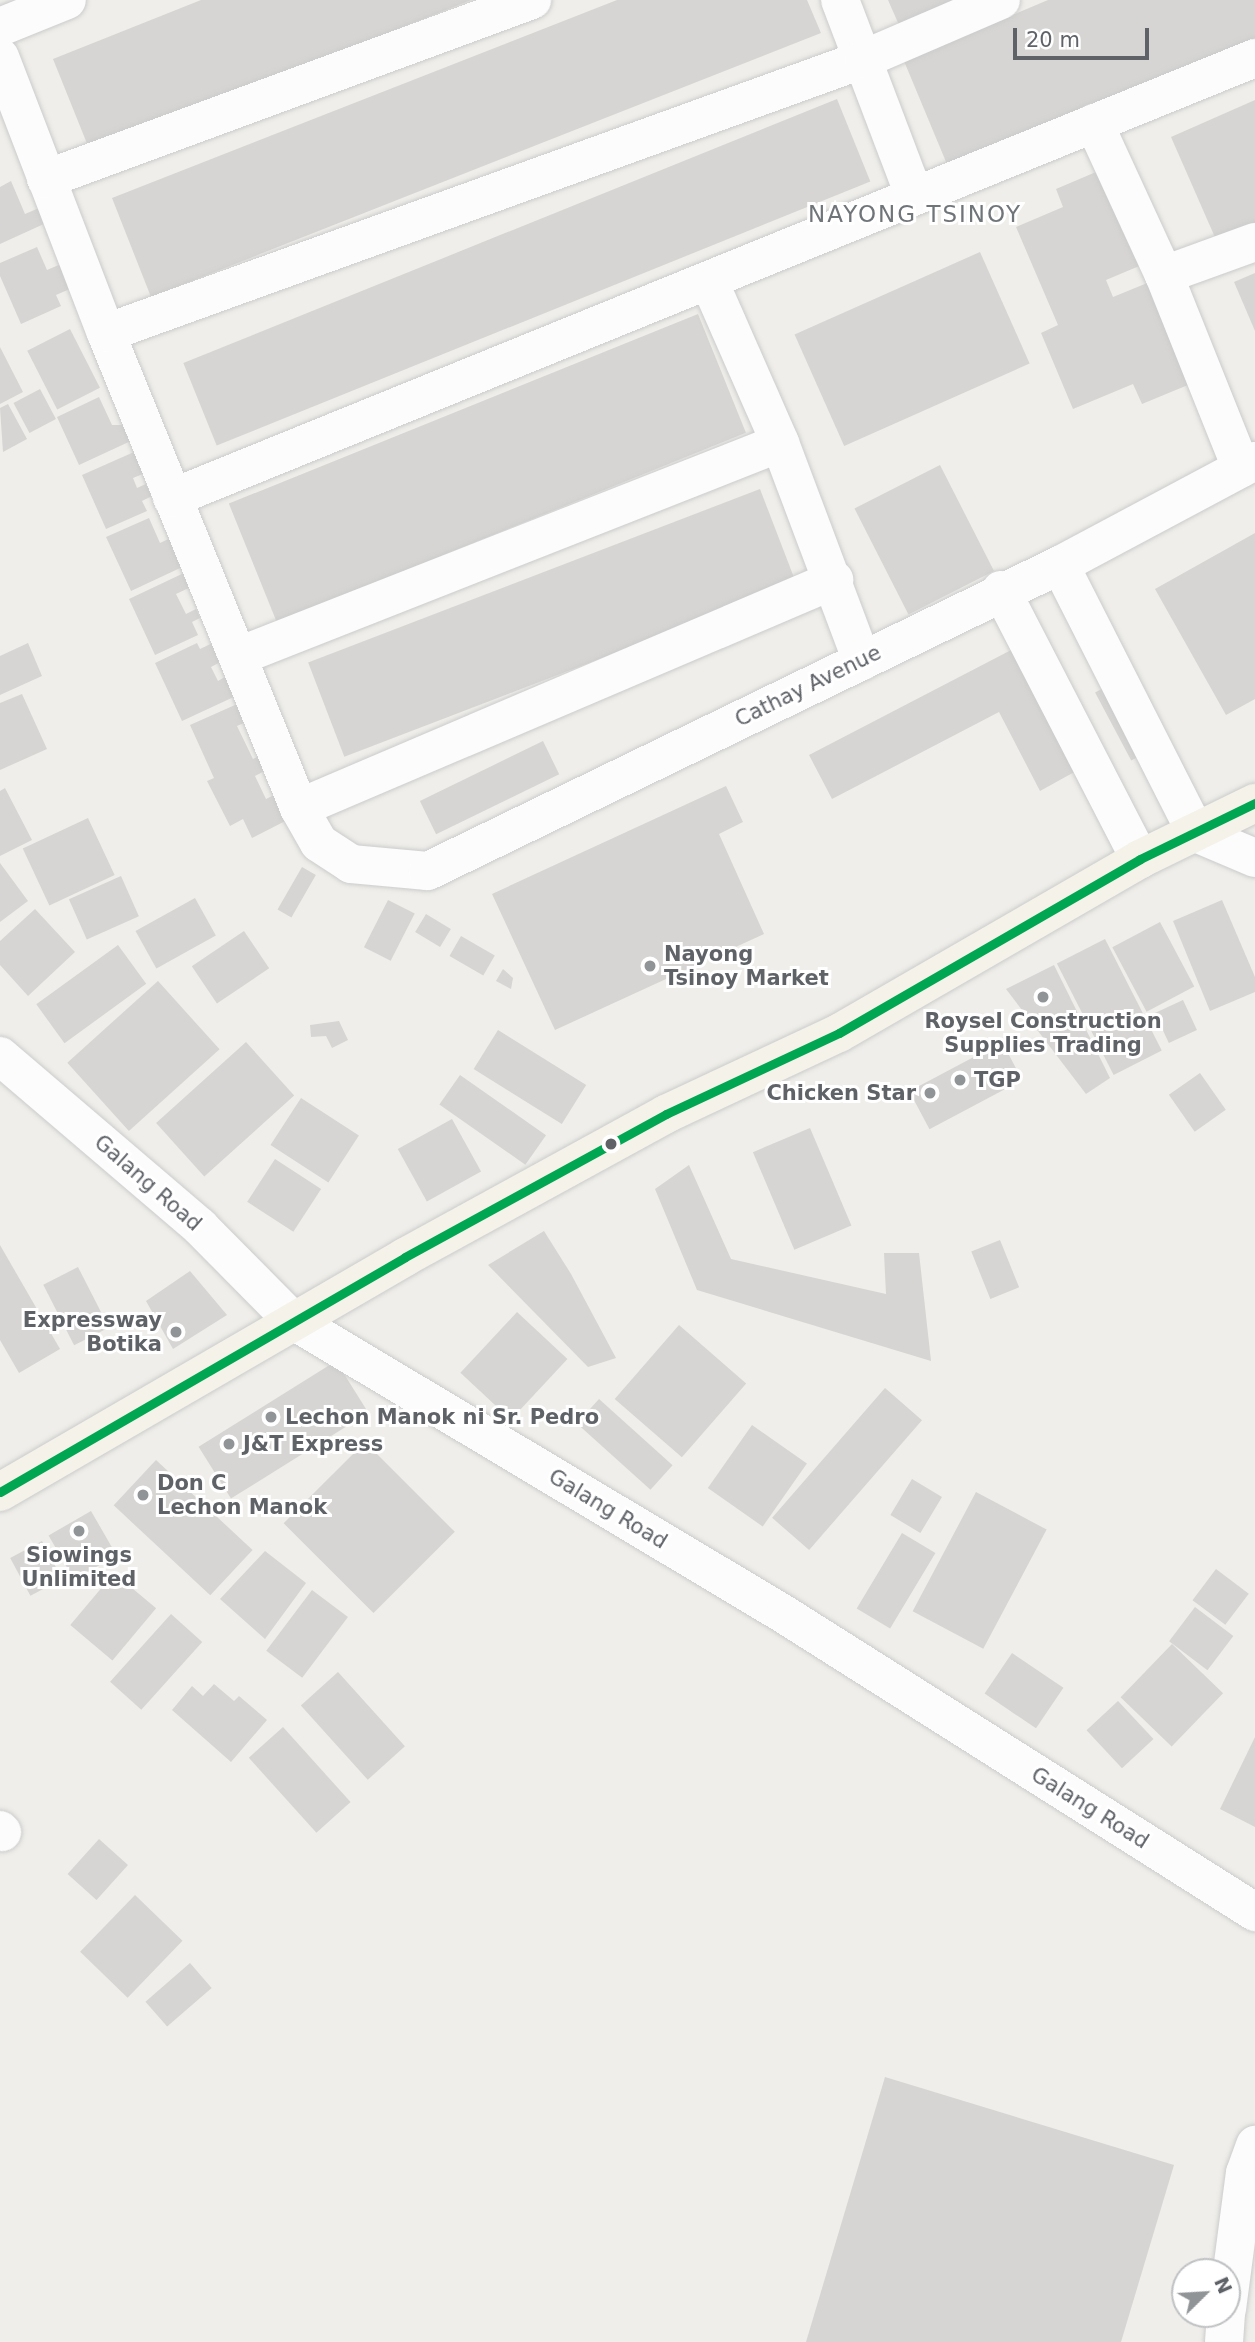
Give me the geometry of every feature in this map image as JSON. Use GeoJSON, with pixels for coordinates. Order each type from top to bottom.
{"type":"FeatureCollection","features":[{"type":"Feature","properties":{"kind":"main road"},"geometry":{"type":"LineString","coordinates":[[0,1492],[292,1320],[666,1114],[839,1033],[1140,859],[1255,803]]}},
{"type":"Feature","properties":{"kind":"street"},"geometry":{"type":"LineString","coordinates":[[0,27],[67,0]]}},
{"type":"Feature","properties":{"kind":"street"},"geometry":{"type":"LineString","coordinates":[[46,179],[532,0]]}},
{"type":"Feature","properties":{"kind":"street"},"geometry":{"type":"LineString","coordinates":[[840,0],[914,195]]}},
{"type":"Feature","properties":{"kind":"street"},"geometry":{"type":"LineString","coordinates":[[106,333],[864,59],[1001,0]]}},
{"type":"Feature","properties":{"kind":"street"},"geometry":{"type":"LineString","coordinates":[[0,57],[106,333],[299,808],[834,580]]}},
{"type":"Feature","properties":{"kind":"street"},"geometry":{"type":"LineString","coordinates":[[172,498],[1255,58]]}},
{"type":"Feature","properties":{"kind":"street"},"geometry":{"type":"LineString","coordinates":[[1094,122],[1248,464]]}},
{"type":"Feature","properties":{"kind":"street"},"geometry":{"type":"LineString","coordinates":[[1164,275],[1255,242]]}},
{"type":"Feature","properties":{"kind":"street"},"geometry":{"type":"LineString","coordinates":[[709,281],[780,443],[863,661]]}},
{"type":"Feature","properties":{"kind":"street"},"geometry":{"type":"LineString","coordinates":[[239,656],[780,443]]}},
{"type":"Feature","properties":{"kind":"street","name":"Cathay Avenue"},"geometry":{"type":"LineString","coordinates":[[299,808],[319,843],[351,864],[428,871],[863,661],[1001,590],[1060,565],[1248,464]]}},
{"type":"Feature","properties":{"kind":"street"},"geometry":{"type":"LineString","coordinates":[[1060,565],[1196,833],[1255,858]]}},
{"type":"Feature","properties":{"kind":"street"},"geometry":{"type":"LineString","coordinates":[[1001,590],[1140,859]]}},
{"type":"Feature","properties":{"kind":"street","name":"Galang Road"},"geometry":{"type":"LineString","coordinates":[[0,1056],[200,1227],[292,1320],[782,1613],[1255,1912]]}},
{"type":"Feature","properties":{"kind":"street"},"geometry":{"type":"LineString","coordinates":[[1234,2258],[1245,2173],[1255,2145]]}},
{"type":"Feature","properties":{"kind":"building"},"geometry":{"type":"Polygon","coordinates":[[[201,0],[471,0],[90,151],[53,59],[201,0]]]}},
{"type":"Feature","properties":{"kind":"building"},"geometry":{"type":"Polygon","coordinates":[[[617,0],[807,0],[821,33],[151,297],[112,198],[617,0]]]}},
{"type":"Feature","properties":{"kind":"building"},"geometry":{"type":"Polygon","coordinates":[[[888,0],[958,0],[899,25],[888,0]]]}},
{"type":"Feature","properties":{"kind":"building"},"geometry":{"type":"Polygon","coordinates":[[[1048,0],[1255,0],[1255,39],[949,169],[904,61],[1048,0]]]}},
{"type":"Feature","properties":{"kind":"building"},"geometry":{"type":"Polygon","coordinates":[[[837,99],[870,182],[217,446],[183,363],[837,99]]]}},
{"type":"Feature","properties":{"kind":"building"},"geometry":{"type":"Polygon","coordinates":[[[1255,100],[1255,237],[1221,251],[1171,137],[1255,100]]]}},
{"type":"Feature","properties":{"kind":"building"},"geometry":{"type":"Polygon","coordinates":[[[1103,169],[1144,264],[1106,280],[1113,297],[1157,279],[1200,380],[1142,404],[1133,384],[1073,409],[1041,333],[1058,325],[1016,227],[1063,207],[1056,189],[1103,169]]]}},
{"type":"Feature","properties":{"kind":"building"},"geometry":{"type":"Polygon","coordinates":[[[11,181],[25,214],[39,208],[46,223],[0,244],[0,187],[11,181]]]}},
{"type":"Feature","properties":{"kind":"building"},"geometry":{"type":"Polygon","coordinates":[[[37,247],[47,270],[68,261],[79,285],[56,295],[61,306],[21,324],[0,276],[0,263],[37,247]]]}},
{"type":"Feature","properties":{"kind":"building"},"geometry":{"type":"Polygon","coordinates":[[[980,252],[1030,363],[844,446],[795,335],[980,252]]]}},
{"type":"Feature","properties":{"kind":"building"},"geometry":{"type":"Polygon","coordinates":[[[1255,273],[1255,331],[1234,282],[1255,273]]]}},
{"type":"Feature","properties":{"kind":"building"},"geometry":{"type":"Polygon","coordinates":[[[698,314],[746,433],[277,622],[229,504],[698,314]]]}},
{"type":"Feature","properties":{"kind":"building"},"geometry":{"type":"Polygon","coordinates":[[[70,329],[100,388],[57,410],[27,351],[70,329]]]}},
{"type":"Feature","properties":{"kind":"building"},"geometry":{"type":"Polygon","coordinates":[[[0,347],[23,392],[0,404],[0,347]]]}},
{"type":"Feature","properties":{"kind":"building"},"geometry":{"type":"Polygon","coordinates":[[[40,389],[56,419],[29,433],[14,403],[40,389]]]}},
{"type":"Feature","properties":{"kind":"building"},"geometry":{"type":"Polygon","coordinates":[[[99,397],[112,425],[126,425],[133,440],[79,465],[57,417],[99,397]]]}},
{"type":"Feature","properties":{"kind":"building"},"geometry":{"type":"Polygon","coordinates":[[[8,404],[27,439],[3,452],[0,408],[8,404]]]}},
{"type":"Feature","properties":{"kind":"building"},"geometry":{"type":"Polygon","coordinates":[[[134,452],[145,473],[133,478],[137,488],[146,484],[152,496],[142,501],[147,511],[106,529],[82,475],[134,452]]]}},
{"type":"Feature","properties":{"kind":"building"},"geometry":{"type":"Polygon","coordinates":[[[940,465],[994,571],[908,615],[854,509],[940,465]]]}},
{"type":"Feature","properties":{"kind":"building"},"geometry":{"type":"Polygon","coordinates":[[[760,489],[796,583],[344,757],[308,662],[760,489]]]}},
{"type":"Feature","properties":{"kind":"building"},"geometry":{"type":"Polygon","coordinates":[[[149,518],[160,543],[181,533],[193,562],[131,591],[106,537],[149,518]]]}},
{"type":"Feature","properties":{"kind":"building"},"geometry":{"type":"Polygon","coordinates":[[[1255,533],[1255,699],[1226,715],[1155,589],[1255,533]]]}},
{"type":"Feature","properties":{"kind":"building"},"geometry":{"type":"Polygon","coordinates":[[[186,572],[193,586],[176,594],[186,614],[196,609],[200,618],[192,622],[198,635],[155,655],[129,599],[186,572]]]}},
{"type":"Feature","properties":{"kind":"building"},"geometry":{"type":"Polygon","coordinates":[[[219,640],[228,658],[211,667],[218,681],[228,675],[238,695],[182,721],[155,663],[197,643],[200,649],[219,640]]]}},
{"type":"Feature","properties":{"kind":"building"},"geometry":{"type":"Polygon","coordinates":[[[28,643],[42,676],[0,695],[0,656],[28,643]]]}},
{"type":"Feature","properties":{"kind":"building"},"geometry":{"type":"Polygon","coordinates":[[[1015,648],[1078,770],[1040,791],[999,712],[832,799],[809,755],[1015,648]]]}},
{"type":"Feature","properties":{"kind":"building"},"geometry":{"type":"Polygon","coordinates":[[[1111,684],[1147,752],[1131,760],[1095,692],[1111,684]]]}},
{"type":"Feature","properties":{"kind":"building"},"geometry":{"type":"Polygon","coordinates":[[[22,694],[47,749],[0,770],[0,703],[22,694]]]}},
{"type":"Feature","properties":{"kind":"building"},"geometry":{"type":"Polygon","coordinates":[[[244,701],[253,719],[237,726],[253,759],[263,754],[270,768],[255,776],[266,799],[284,790],[297,815],[252,838],[243,819],[230,826],[207,781],[214,778],[190,725],[244,701]]]}},
{"type":"Feature","properties":{"kind":"building"},"geometry":{"type":"Polygon","coordinates":[[[543,741],[559,774],[436,834],[420,801],[543,741]]]}},
{"type":"Feature","properties":{"kind":"building"},"geometry":{"type":"Polygon","coordinates":[[[726,786],[743,822],[719,834],[764,934],[555,1030],[492,894],[726,786]]]}},
{"type":"Feature","properties":{"kind":"building"},"geometry":{"type":"Polygon","coordinates":[[[5,788],[32,840],[0,856],[0,791],[5,788]]]}},
{"type":"Feature","properties":{"kind":"building"},"geometry":{"type":"Polygon","coordinates":[[[88,818],[115,875],[49,906],[23,848],[88,818]]]}},
{"type":"Feature","properties":{"kind":"building"},"geometry":{"type":"Polygon","coordinates":[[[0,863],[28,901],[0,922],[0,863]]]}},
{"type":"Feature","properties":{"kind":"building"},"geometry":{"type":"Polygon","coordinates":[[[302,867],[316,875],[291,917],[278,909],[302,867]]]}},
{"type":"Feature","properties":{"kind":"building"},"geometry":{"type":"Polygon","coordinates":[[[121,876],[139,916],[87,939],[69,899],[121,876]]]}},
{"type":"Feature","properties":{"kind":"building"},"geometry":{"type":"Polygon","coordinates":[[[195,898],[216,936],[156,969],[136,931],[195,898]]]}},
{"type":"Feature","properties":{"kind":"building"},"geometry":{"type":"Polygon","coordinates":[[[388,900],[415,914],[391,961],[364,947],[388,900]]]}},
{"type":"Feature","properties":{"kind":"building"},"geometry":{"type":"Polygon","coordinates":[[[1222,900],[1255,977],[1255,992],[1210,1011],[1173,921],[1222,900]]]}},
{"type":"Feature","properties":{"kind":"building"},"geometry":{"type":"Polygon","coordinates":[[[35,909],[75,952],[28,996],[0,965],[0,941],[35,909]]]}},
{"type":"Feature","properties":{"kind":"building"},"geometry":{"type":"Polygon","coordinates":[[[426,914],[451,929],[440,947],[415,932],[426,914]]]}},
{"type":"Feature","properties":{"kind":"building"},"geometry":{"type":"Polygon","coordinates":[[[1160,922],[1194,986],[1147,1012],[1112,947],[1160,922]]]}},
{"type":"Feature","properties":{"kind":"building"},"geometry":{"type":"Polygon","coordinates":[[[244,931],[269,968],[217,1004],[192,966],[244,931]]]}},
{"type":"Feature","properties":{"kind":"building"},"geometry":{"type":"Polygon","coordinates":[[[461,936],[495,956],[483,975],[450,956],[461,936]]]}},
{"type":"Feature","properties":{"kind":"building"},"geometry":{"type":"Polygon","coordinates":[[[1105,939],[1162,1050],[1114,1075],[1057,964],[1105,939]]]}},
{"type":"Feature","properties":{"kind":"building"},"geometry":{"type":"Polygon","coordinates":[[[118,945],[146,984],[65,1043],[36,1004],[118,945]]]}},
{"type":"Feature","properties":{"kind":"building"},"geometry":{"type":"Polygon","coordinates":[[[1054,965],[1110,1078],[1086,1094],[1006,989],[1054,965]]]}},
{"type":"Feature","properties":{"kind":"building"},"geometry":{"type":"Polygon","coordinates":[[[503,969],[513,978],[511,989],[496,981],[503,969]]]}},
{"type":"Feature","properties":{"kind":"building"},"geometry":{"type":"Polygon","coordinates":[[[158,981],[220,1049],[129,1131],[67,1063],[158,981]]]}},
{"type":"Feature","properties":{"kind":"building"},"geometry":{"type":"Polygon","coordinates":[[[1183,1000],[1197,1030],[1169,1043],[1155,1013],[1183,1000]]]}},
{"type":"Feature","properties":{"kind":"building"},"geometry":{"type":"Polygon","coordinates":[[[339,1021],[348,1040],[332,1048],[326,1036],[311,1037],[310,1025],[339,1021]]]}},
{"type":"Feature","properties":{"kind":"building"},"geometry":{"type":"Polygon","coordinates":[[[498,1030],[586,1085],[562,1124],[474,1069],[498,1030]]]}},
{"type":"Feature","properties":{"kind":"building"},"geometry":{"type":"Polygon","coordinates":[[[246,1042],[294,1096],[204,1176],[156,1123],[246,1042]]]}},
{"type":"Feature","properties":{"kind":"building"},"geometry":{"type":"Polygon","coordinates":[[[1002,1042],[1022,1080],[929,1129],[909,1091],[1002,1042]]]}},
{"type":"Feature","properties":{"kind":"building"},"geometry":{"type":"Polygon","coordinates":[[[1200,1073],[1226,1110],[1195,1132],[1169,1095],[1200,1073]]]}},
{"type":"Feature","properties":{"kind":"building"},"geometry":{"type":"Polygon","coordinates":[[[460,1075],[546,1135],[525,1165],[439,1104],[460,1075]]]}},
{"type":"Feature","properties":{"kind":"building"},"geometry":{"type":"Polygon","coordinates":[[[301,1098],[359,1136],[328,1183],[271,1145],[301,1098]]]}},
{"type":"Feature","properties":{"kind":"building"},"geometry":{"type":"Polygon","coordinates":[[[452,1119],[481,1171],[427,1202],[398,1149],[452,1119]]]}},
{"type":"Feature","properties":{"kind":"building"},"geometry":{"type":"Polygon","coordinates":[[[810,1128],[851,1226],[794,1250],[753,1152],[810,1128]]]}},
{"type":"Feature","properties":{"kind":"building"},"geometry":{"type":"Polygon","coordinates":[[[275,1159],[321,1189],[293,1232],[247,1202],[275,1159]]]}},
{"type":"Feature","properties":{"kind":"building"},"geometry":{"type":"Polygon","coordinates":[[[689,1165],[731,1259],[886,1294],[884,1253],[919,1253],[931,1361],[697,1290],[655,1189],[689,1165]]]}},
{"type":"Feature","properties":{"kind":"building"},"geometry":{"type":"Polygon","coordinates":[[[544,1231],[571,1274],[616,1358],[588,1367],[488,1265],[544,1231]]]}},
{"type":"Feature","properties":{"kind":"building"},"geometry":{"type":"Polygon","coordinates":[[[1000,1240],[1019,1287],[990,1299],[971,1252],[1000,1240]]]}},
{"type":"Feature","properties":{"kind":"building"},"geometry":{"type":"Polygon","coordinates":[[[0,1245],[60,1349],[19,1373],[0,1340],[0,1245]]]}},
{"type":"Feature","properties":{"kind":"building"},"geometry":{"type":"Polygon","coordinates":[[[78,1267],[109,1328],[74,1345],[43,1285],[78,1267]]]}},
{"type":"Feature","properties":{"kind":"building"},"geometry":{"type":"Polygon","coordinates":[[[190,1271],[227,1315],[173,1349],[146,1301],[190,1271]]]}},
{"type":"Feature","properties":{"kind":"building"},"geometry":{"type":"Polygon","coordinates":[[[517,1312],[567,1359],[511,1420],[460,1373],[517,1312]]]}},
{"type":"Feature","properties":{"kind":"building"},"geometry":{"type":"Polygon","coordinates":[[[679,1325],[746,1383],[682,1457],[615,1399],[679,1325]]]}},
{"type":"Feature","properties":{"kind":"building"},"geometry":{"type":"Polygon","coordinates":[[[336,1361],[368,1413],[231,1499],[199,1447],[336,1361]]]}},
{"type":"Feature","properties":{"kind":"building"},"geometry":{"type":"Polygon","coordinates":[[[885,1388],[922,1420],[809,1550],[772,1518],[885,1388]]]}},
{"type":"Feature","properties":{"kind":"building"},"geometry":{"type":"Polygon","coordinates":[[[599,1399],[673,1465],[650,1490],[577,1424],[599,1399]]]}},
{"type":"Feature","properties":{"kind":"building"},"geometry":{"type":"Polygon","coordinates":[[[752,1425],[807,1463],[763,1527],[708,1488],[752,1425]]]}},
{"type":"Feature","properties":{"kind":"building"},"geometry":{"type":"Polygon","coordinates":[[[365,1442],[455,1532],[373,1613],[284,1523],[365,1442]]]}},
{"type":"Feature","properties":{"kind":"building"},"geometry":{"type":"Polygon","coordinates":[[[156,1460],[253,1550],[210,1595],[114,1505],[156,1460]]]}},
{"type":"Feature","properties":{"kind":"building"},"geometry":{"type":"Polygon","coordinates":[[[912,1479],[942,1497],[920,1533],[890,1515],[912,1479]]]}},
{"type":"Feature","properties":{"kind":"building"},"geometry":{"type":"Polygon","coordinates":[[[976,1492],[1047,1530],[983,1649],[913,1611],[976,1492]]]}},
{"type":"Feature","properties":{"kind":"building"},"geometry":{"type":"Polygon","coordinates":[[[91,1511],[116,1555],[74,1580],[49,1536],[91,1511]]]}},
{"type":"Feature","properties":{"kind":"building"},"geometry":{"type":"Polygon","coordinates":[[[902,1533],[935,1553],[890,1629],[857,1608],[902,1533]]]}},
{"type":"Feature","properties":{"kind":"building"},"geometry":{"type":"Polygon","coordinates":[[[42,1541],[62,1579],[30,1596],[10,1558],[42,1541]]]}},
{"type":"Feature","properties":{"kind":"building"},"geometry":{"type":"Polygon","coordinates":[[[265,1551],[306,1583],[265,1639],[220,1599],[265,1551]]]}},
{"type":"Feature","properties":{"kind":"building"},"geometry":{"type":"Polygon","coordinates":[[[1216,1569],[1249,1594],[1225,1625],[1193,1600],[1216,1569]]]}},
{"type":"Feature","properties":{"kind":"building"},"geometry":{"type":"Polygon","coordinates":[[[114,1573],[156,1608],[112,1660],[70,1625],[114,1573]]]}},
{"type":"Feature","properties":{"kind":"building"},"geometry":{"type":"Polygon","coordinates":[[[312,1590],[348,1617],[302,1678],[266,1651],[312,1590]]]}},
{"type":"Feature","properties":{"kind":"building"},"geometry":{"type":"Polygon","coordinates":[[[1195,1607],[1233,1636],[1207,1670],[1169,1641],[1195,1607]]]}},
{"type":"Feature","properties":{"kind":"building"},"geometry":{"type":"Polygon","coordinates":[[[171,1614],[202,1642],[141,1710],[110,1682],[171,1614]]]}},
{"type":"Feature","properties":{"kind":"building"},"geometry":{"type":"Polygon","coordinates":[[[1172,1644],[1223,1693],[1172,1747],[1121,1697],[1172,1644]]]}},
{"type":"Feature","properties":{"kind":"building"},"geometry":{"type":"Polygon","coordinates":[[[1012,1653],[1063,1688],[1036,1728],[985,1694],[1012,1653]]]}},
{"type":"Feature","properties":{"kind":"building"},"geometry":{"type":"Polygon","coordinates":[[[338,1672],[405,1746],[368,1780],[301,1705],[338,1672]]]}},
{"type":"Feature","properties":{"kind":"building"},"geometry":{"type":"Polygon","coordinates":[[[214,1684],[234,1701],[239,1696],[267,1720],[231,1762],[172,1710],[192,1686],[203,1696],[214,1684]]]}},
{"type":"Feature","properties":{"kind":"building"},"geometry":{"type":"Polygon","coordinates":[[[1118,1701],[1153,1739],[1122,1768],[1087,1730],[1118,1701]]]}},
{"type":"Feature","properties":{"kind":"building"},"geometry":{"type":"Polygon","coordinates":[[[283,1727],[351,1802],[316,1833],[249,1758],[283,1727]]]}},
{"type":"Feature","properties":{"kind":"building"},"geometry":{"type":"Polygon","coordinates":[[[1255,1737],[1255,1827],[1220,1809],[1255,1737]]]}},
{"type":"Feature","properties":{"kind":"building"},"geometry":{"type":"Polygon","coordinates":[[[99,1839],[128,1865],[97,1900],[68,1874],[99,1839]]]}},
{"type":"Feature","properties":{"kind":"building"},"geometry":{"type":"Polygon","coordinates":[[[135,1895],[182,1941],[128,1998],[80,1952],[135,1895]]]}},
{"type":"Feature","properties":{"kind":"building"},"geometry":{"type":"Polygon","coordinates":[[[190,1963],[212,1988],[167,2027],[145,2002],[190,1963]]]}},
{"type":"Feature","properties":{"kind":"building"},"geometry":{"type":"Polygon","coordinates":[[[885,2077],[1174,2165],[1121,2342],[806,2342],[885,2077]]]}},
{"type":"Feature","properties":{"kind":"transit line"},"geometry":{"type":"LineString","coordinates":[[0,1492],[405,1257],[666,1114],[839,1033],[1140,859],[1255,803]]}},
{"type":"Feature","properties":{"kind":"place","name":"Nayong Tsinoy Market"},"geometry":{"type":"Point","coordinates":[650,966]}},
{"type":"Feature","properties":{"kind":"place","name":"Roysel Construction Supplies Trading"},"geometry":{"type":"Point","coordinates":[1043,997]}},
{"type":"Feature","properties":{"kind":"place","name":"TGP"},"geometry":{"type":"Point","coordinates":[960,1080]}},
{"type":"Feature","properties":{"kind":"place","name":"Chicken Star"},"geometry":{"type":"Point","coordinates":[930,1093]}},
{"type":"Feature","properties":{"kind":"place","name":"Expressway Botika"},"geometry":{"type":"Point","coordinates":[176,1332]}},
{"type":"Feature","properties":{"kind":"place","name":"Lechon Manok ni Sr. Pedro"},"geometry":{"type":"Point","coordinates":[271,1417]}},
{"type":"Feature","properties":{"kind":"place","name":"J&T Express"},"geometry":{"type":"Point","coordinates":[229,1444]}},
{"type":"Feature","properties":{"kind":"place","name":"Don C Lechon Manok"},"geometry":{"type":"Point","coordinates":[143,1495]}},
{"type":"Feature","properties":{"kind":"place","name":"Siowings Unlimited"},"geometry":{"type":"Point","coordinates":[79,1531]}},
{"type":"Feature","properties":{"kind":"district","name":"NAYONG TSINOY"},"geometry":{"type":"Point","coordinates":[915,214]}}]}
